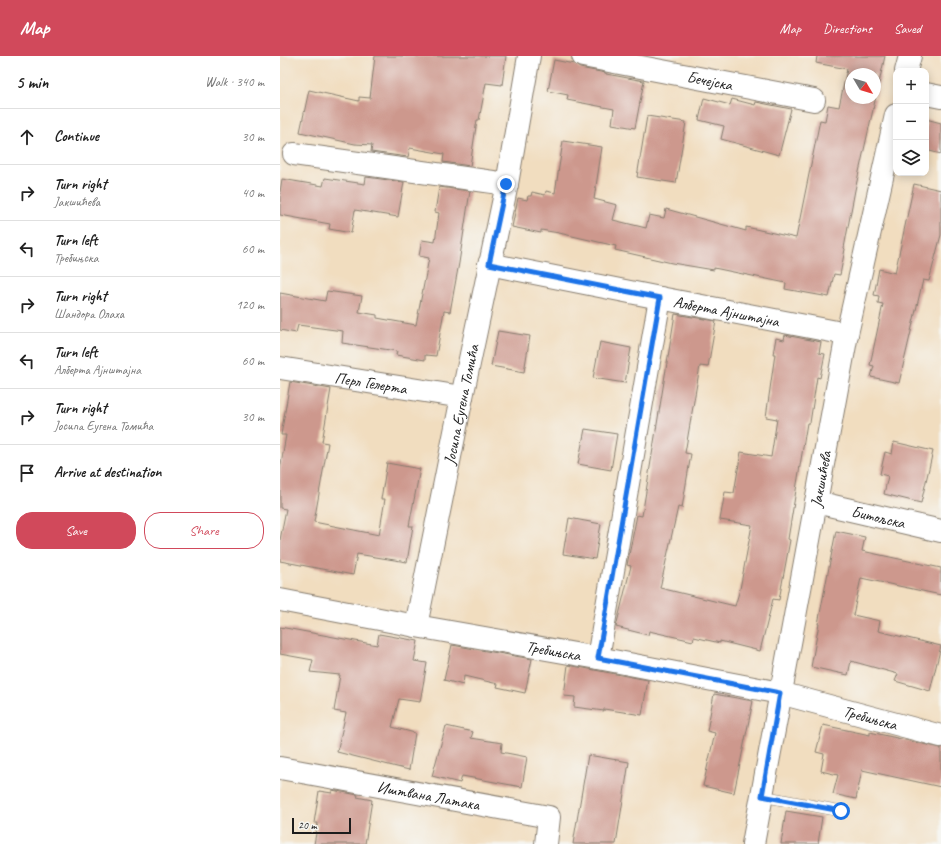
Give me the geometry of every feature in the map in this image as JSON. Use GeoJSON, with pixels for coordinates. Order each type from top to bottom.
{"type":"FeatureCollection","features":[{"type":"Feature","properties":{"kind":"street","name":"Јосипа Еугена Томића"},"geometry":{"type":"LineString","coordinates":[[416,626],[506,184],[530,56]]}},
{"type":"Feature","properties":{"kind":"street","name":"Бечејска"},"geometry":{"type":"LineString","coordinates":[[583,56],[814,100]]}},
{"type":"Feature","properties":{"kind":"street"},"geometry":{"type":"LineString","coordinates":[[907,68],[910,56]]}},
{"type":"Feature","properties":{"kind":"street"},"geometry":{"type":"LineString","coordinates":[[929,95],[941,97]]}},
{"type":"Feature","properties":{"kind":"street","name":"Јакшићева"},"geometry":{"type":"LineString","coordinates":[[753,844],[847,334],[893,128]]}},
{"type":"Feature","properties":{"kind":"street"},"geometry":{"type":"LineString","coordinates":[[294,154],[506,184]]}},
{"type":"Feature","properties":{"kind":"street","name":"Алберта Ајнштајна"},"geometry":{"type":"LineString","coordinates":[[489,264],[847,334]]}},
{"type":"Feature","properties":{"kind":"street"},"geometry":{"type":"LineString","coordinates":[[598,658],[660,298]]}},
{"type":"Feature","properties":{"kind":"street","name":"Перл Гелерта"},"geometry":{"type":"LineString","coordinates":[[280,368],[462,397]]}},
{"type":"Feature","properties":{"kind":"street","name":"Битољска"},"geometry":{"type":"LineString","coordinates":[[816,502],[941,531]]}},
{"type":"Feature","properties":{"kind":"street","name":"Требињска"},"geometry":{"type":"LineString","coordinates":[[280,600],[780,693],[941,736]]}},
{"type":"Feature","properties":{"kind":"street","name":"Иштвана Латака"},"geometry":{"type":"LineString","coordinates":[[280,768],[549,817],[546,844]]}},
{"type":"Feature","properties":{"kind":"lane"},"geometry":{"type":"LineString","coordinates":[[762,796],[841,811]]}},
{"type":"Feature","properties":{"kind":"building"},"geometry":{"type":"Polygon","coordinates":[[[375,56],[506,56],[502,85],[486,83],[479,120],[477,120],[470,166],[443,162],[444,154],[410,148],[408,157],[371,152],[372,145],[355,144],[300,132],[309,90],[359,101],[359,97],[370,98],[375,56]]]}},
{"type":"Feature","properties":{"kind":"building"},"geometry":{"type":"Polygon","coordinates":[[[817,56],[885,56],[881,74],[881,68],[845,69],[816,63],[817,56]]]}},
{"type":"Feature","properties":{"kind":"building"},"geometry":{"type":"Polygon","coordinates":[[[554,60],[574,64],[580,68],[644,81],[635,128],[612,124],[614,109],[567,100],[568,95],[548,91],[554,60]]]}},
{"type":"Feature","properties":{"kind":"building"},"geometry":{"type":"Polygon","coordinates":[[[845,78],[845,104],[874,104],[855,190],[840,275],[834,274],[829,297],[785,289],[786,283],[714,268],[714,270],[672,263],[615,250],[616,246],[559,233],[541,230],[541,233],[512,227],[518,198],[527,200],[528,196],[531,196],[532,192],[545,195],[546,191],[555,193],[563,141],[602,147],[594,199],[617,205],[613,220],[646,228],[649,215],[664,218],[666,209],[746,231],[746,227],[796,238],[820,120],[825,121],[828,105],[839,107],[845,78]]]}},
{"type":"Feature","properties":{"kind":"building"},"geometry":{"type":"Polygon","coordinates":[[[704,98],[730,105],[732,99],[755,105],[756,102],[791,109],[779,155],[721,139],[724,126],[699,120],[704,98]]]}},
{"type":"Feature","properties":{"kind":"building"},"geometry":{"type":"Polygon","coordinates":[[[647,116],[686,122],[676,183],[637,177],[647,116]]]}},
{"type":"Feature","properties":{"kind":"building"},"geometry":{"type":"Polygon","coordinates":[[[929,120],[941,123],[941,154],[929,151],[929,120]]]}},
{"type":"Feature","properties":{"kind":"building"},"geometry":{"type":"Polygon","coordinates":[[[366,177],[404,182],[398,217],[355,210],[351,233],[329,229],[330,224],[280,215],[280,192],[282,179],[323,186],[325,178],[365,184],[366,177]]]}},
{"type":"Feature","properties":{"kind":"building"},"geometry":{"type":"Polygon","coordinates":[[[914,184],[941,190],[941,235],[929,281],[923,280],[899,383],[871,377],[874,366],[870,365],[883,304],[878,303],[879,296],[874,295],[879,269],[895,273],[914,184]]]}},
{"type":"Feature","properties":{"kind":"building"},"geometry":{"type":"Polygon","coordinates":[[[439,187],[470,191],[450,312],[444,311],[436,356],[425,355],[425,360],[396,355],[397,351],[342,343],[343,331],[298,325],[296,333],[280,330],[280,293],[325,301],[327,291],[362,296],[359,312],[377,315],[377,318],[416,325],[429,258],[419,256],[422,240],[435,242],[439,213],[435,212],[439,187]]]}},
{"type":"Feature","properties":{"kind":"building"},"geometry":{"type":"Polygon","coordinates":[[[675,314],[716,321],[708,367],[700,366],[685,453],[691,454],[682,508],[678,507],[660,588],[735,606],[740,589],[752,525],[720,520],[725,492],[734,493],[741,452],[771,457],[777,419],[766,417],[776,338],[784,340],[785,335],[821,342],[819,353],[825,354],[820,378],[817,377],[810,423],[807,423],[788,539],[790,540],[779,600],[773,599],[760,651],[720,641],[720,643],[694,637],[693,641],[649,631],[648,635],[616,627],[631,566],[627,565],[637,515],[642,516],[675,314]]]}},
{"type":"Feature","properties":{"kind":"building"},"geometry":{"type":"Polygon","coordinates":[[[498,331],[530,336],[524,372],[491,366],[498,331]]]}},
{"type":"Feature","properties":{"kind":"building"},"geometry":{"type":"Polygon","coordinates":[[[600,342],[631,348],[625,383],[593,378],[600,342]]]}},
{"type":"Feature","properties":{"kind":"building"},"geometry":{"type":"Polygon","coordinates":[[[290,382],[331,389],[322,442],[328,443],[314,522],[379,535],[385,499],[381,499],[387,463],[420,469],[409,526],[413,526],[407,562],[357,554],[353,575],[280,561],[280,540],[286,509],[280,508],[280,470],[286,435],[281,435],[290,382]]]}},
{"type":"Feature","properties":{"kind":"building"},"geometry":{"type":"Polygon","coordinates":[[[585,429],[617,434],[611,470],[578,464],[585,429]]]}},
{"type":"Feature","properties":{"kind":"building"},"geometry":{"type":"Polygon","coordinates":[[[894,442],[933,451],[921,503],[884,494],[888,476],[880,474],[885,452],[892,454],[894,442]]]}},
{"type":"Feature","properties":{"kind":"building"},"geometry":{"type":"Polygon","coordinates":[[[569,518],[601,524],[595,559],[563,554],[569,518]]]}},
{"type":"Feature","properties":{"kind":"building"},"geometry":{"type":"Polygon","coordinates":[[[836,531],[865,537],[862,551],[941,568],[941,595],[861,578],[853,615],[880,621],[878,631],[941,646],[930,691],[895,681],[898,674],[851,661],[848,675],[811,667],[836,531]]]}},
{"type":"Feature","properties":{"kind":"building"},"geometry":{"type":"Polygon","coordinates":[[[280,627],[377,645],[379,634],[418,641],[414,661],[427,663],[420,702],[399,699],[392,727],[415,733],[409,770],[337,752],[346,713],[334,711],[340,675],[310,672],[313,660],[280,654],[280,627]]]}},
{"type":"Feature","properties":{"kind":"building"},"geometry":{"type":"Polygon","coordinates":[[[452,645],[532,659],[525,693],[497,687],[498,684],[464,676],[463,685],[444,680],[452,645]]]}},
{"type":"Feature","properties":{"kind":"building"},"geometry":{"type":"Polygon","coordinates":[[[568,665],[648,680],[642,715],[604,709],[604,711],[574,707],[575,697],[564,696],[568,665]]]}},
{"type":"Feature","properties":{"kind":"building"},"geometry":{"type":"Polygon","coordinates":[[[714,694],[753,701],[734,793],[703,786],[715,733],[707,731],[714,694]]]}},
{"type":"Feature","properties":{"kind":"building"},"geometry":{"type":"Polygon","coordinates":[[[823,725],[870,735],[870,732],[941,748],[941,787],[862,770],[856,799],[833,794],[838,775],[821,771],[824,754],[816,752],[823,725]]]}},
{"type":"Feature","properties":{"kind":"building"},"geometry":{"type":"Polygon","coordinates":[[[446,726],[473,732],[471,738],[502,743],[501,752],[527,757],[522,787],[462,776],[460,783],[432,776],[446,726]]]}},
{"type":"Feature","properties":{"kind":"building"},"geometry":{"type":"Polygon","coordinates":[[[588,755],[629,762],[616,844],[573,844],[588,755]]]}},
{"type":"Feature","properties":{"kind":"building"},"geometry":{"type":"Polygon","coordinates":[[[332,790],[358,795],[357,797],[372,800],[365,844],[314,844],[318,823],[314,823],[319,791],[332,793],[332,790]]]}},
{"type":"Feature","properties":{"kind":"building"},"geometry":{"type":"Polygon","coordinates":[[[786,811],[822,817],[818,844],[781,844],[786,811]]]}},
{"type":"Feature","properties":{"kind":"route"},"geometry":{"type":"LineString","coordinates":[[506,184],[489,264],[660,298],[598,658],[780,693],[762,796],[841,811]]}}]}
